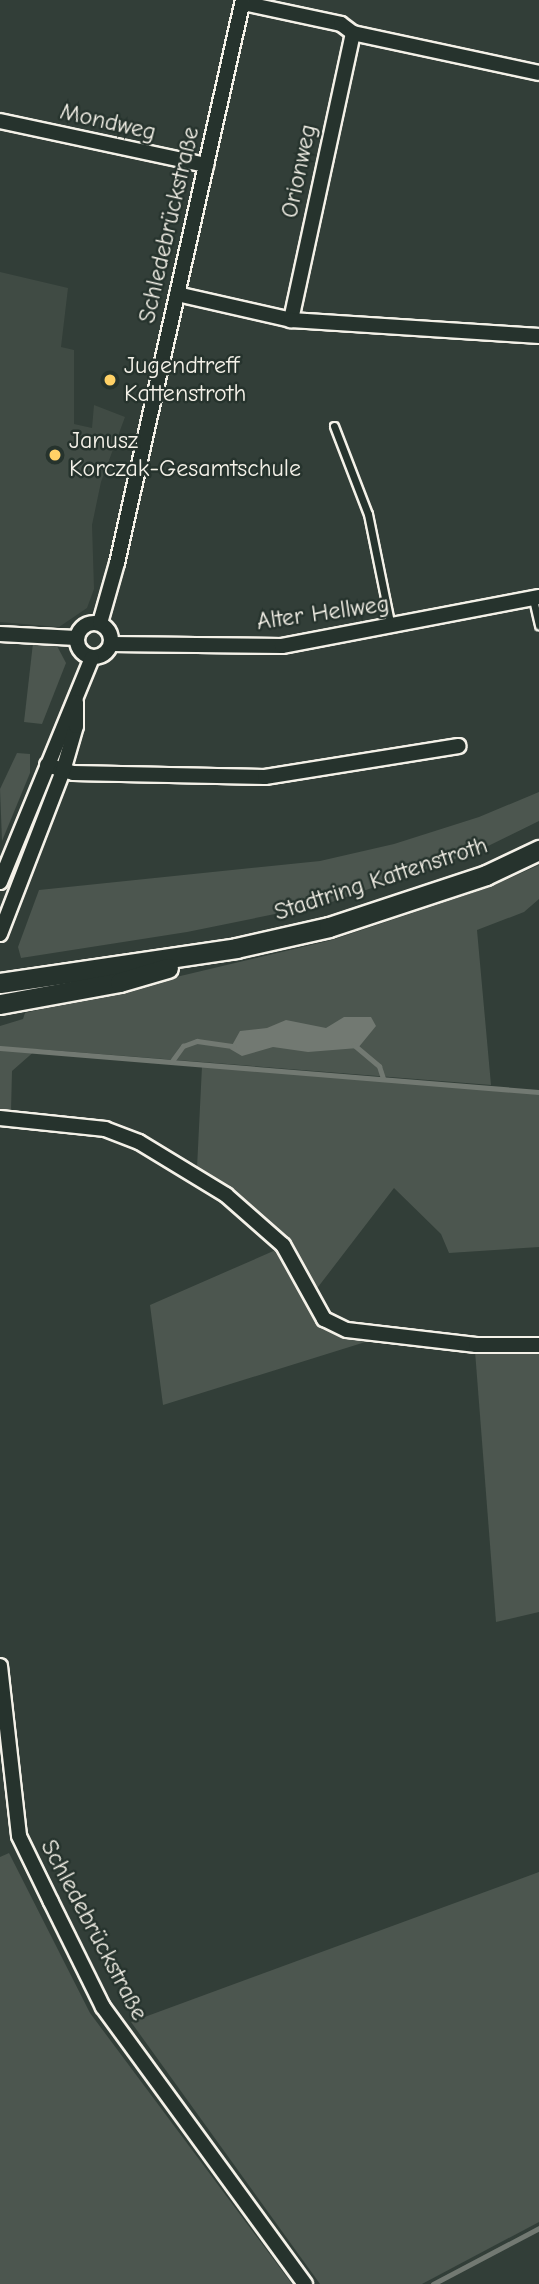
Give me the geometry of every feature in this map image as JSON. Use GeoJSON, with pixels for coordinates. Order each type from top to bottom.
{"type":"FeatureCollection","features":[{"type":"Feature","properties":{"kind":"main road","name":"Stadtring Kattenstroth"},"geometry":{"type":"LineString","coordinates":[[0,1004],[120,982],[236,948],[329,927],[485,875],[539,850]]}},
{"type":"Feature","properties":{"kind":"main road","name":"Stadtring Kattenstroth"},"geometry":{"type":"LineString","coordinates":[[0,983],[236,948]]}},
{"type":"Feature","properties":{"kind":"street"},"geometry":{"type":"LineString","coordinates":[[243,1],[341,24],[354,33],[539,74]]}},
{"type":"Feature","properties":{"kind":"street","name":"Schledebrückstraße"},"geometry":{"type":"LineString","coordinates":[[100,623],[111,590],[243,1]]}},
{"type":"Feature","properties":{"kind":"street","name":"Orionweg"},"geometry":{"type":"LineString","coordinates":[[291,320],[354,33]]}},
{"type":"Feature","properties":{"kind":"street","name":"Mondweg"},"geometry":{"type":"LineString","coordinates":[[0,121],[206,165]]}},
{"type":"Feature","properties":{"kind":"street"},"geometry":{"type":"LineString","coordinates":[[177,294],[291,320],[539,336]]}},
{"type":"Feature","properties":{"kind":"street","name":"Alter Hellweg"},"geometry":{"type":"LineString","coordinates":[[111,644],[282,646],[536,598]]}},
{"type":"Feature","properties":{"kind":"street"},"geometry":{"type":"LineString","coordinates":[[0,881],[63,722],[76,702],[92,658],[106,652],[111,644],[110,634],[100,623],[85,625],[76,638]]}},
{"type":"Feature","properties":{"kind":"street"},"geometry":{"type":"LineString","coordinates":[[0,634],[76,638]]}},
{"type":"Feature","properties":{"kind":"street"},"geometry":{"type":"LineString","coordinates":[[76,638],[79,648],[92,658]]}},
{"type":"Feature","properties":{"kind":"street"},"geometry":{"type":"LineString","coordinates":[[0,934],[63,771],[76,726],[76,702]]}},
{"type":"Feature","properties":{"kind":"street"},"geometry":{"type":"LineString","coordinates":[[47,765],[63,771],[265,777],[459,746]]}},
{"type":"Feature","properties":{"kind":"street"},"geometry":{"type":"LineString","coordinates":[[0,1118],[105,1129],[139,1142],[226,1195],[283,1245],[324,1319],[347,1331],[476,1345],[539,1345]]}},
{"type":"Feature","properties":{"kind":"street","name":"Schledebrückstraße"},"geometry":{"type":"LineString","coordinates":[[0,1666],[19,1836],[51,1902],[103,2007],[305,2284]]}},
{"type":"Feature","properties":{"kind":"lane"},"geometry":{"type":"LineString","coordinates":[[334,426],[368,514],[391,627]]}},
{"type":"Feature","properties":{"kind":"lane"},"geometry":{"type":"LineString","coordinates":[[536,598],[539,625]]}},
{"type":"Feature","properties":{"kind":"shaded area","name":"Janusz Korczak-Gesamtschule"},"geometry":{"type":"Polygon","coordinates":[[[0,272],[68,288],[61,347],[74,350],[74,424],[92,428],[94,405],[125,417],[101,482],[92,525],[94,589],[87,608],[59,627],[0,622],[0,272]]]}},
{"type":"Feature","properties":{"kind":"shaded area"},"geometry":{"type":"Polygon","coordinates":[[[33,643],[56,644],[66,663],[42,724],[24,722],[33,643]]]}},
{"type":"Feature","properties":{"kind":"shaded area"},"geometry":{"type":"Polygon","coordinates":[[[17,753],[30,754],[30,773],[2,841],[0,789],[17,753]]]}},
{"type":"Feature","properties":{"kind":"shaded area"},"geometry":{"type":"Polygon","coordinates":[[[539,792],[539,821],[480,850],[329,903],[187,932],[21,958],[18,947],[39,890],[320,861],[394,844],[479,817],[539,792]]]}},
{"type":"Feature","properties":{"kind":"shaded area"},"geometry":{"type":"Polygon","coordinates":[[[539,865],[539,899],[524,912],[477,930],[491,1085],[37,1049],[12,1071],[11,1112],[0,1111],[0,1026],[23,1019],[25,1013],[332,940],[490,887],[539,865]]]}},
{"type":"Feature","properties":{"kind":"shaded area"},"geometry":{"type":"Polygon","coordinates":[[[344,1017],[371,1017],[376,1026],[358,1048],[308,1052],[273,1047],[242,1056],[230,1049],[240,1031],[267,1028],[286,1020],[326,1028],[344,1017]]]}},
{"type":"Feature","properties":{"kind":"shaded area"},"geometry":{"type":"Polygon","coordinates":[[[202,1066],[539,1094],[539,1247],[449,1253],[441,1234],[394,1188],[315,1291],[230,1191],[197,1168],[202,1066]]]}},
{"type":"Feature","properties":{"kind":"shaded area"},"geometry":{"type":"Polygon","coordinates":[[[278,1249],[322,1325],[375,1339],[163,1405],[150,1305],[278,1249]]]}},
{"type":"Feature","properties":{"kind":"shaded area"},"geometry":{"type":"Polygon","coordinates":[[[475,1351],[539,1352],[539,1612],[496,1622],[475,1351]]]}},
{"type":"Feature","properties":{"kind":"shaded area"},"geometry":{"type":"Polygon","coordinates":[[[9,1853],[90,2013],[292,2284],[0,2284],[0,1857],[9,1853]]]}},
{"type":"Feature","properties":{"kind":"shaded area"},"geometry":{"type":"Polygon","coordinates":[[[539,1872],[539,2222],[422,2284],[320,2284],[131,2022],[539,1872]]]}},
{"type":"Feature","properties":{"kind":"waterway"},"geometry":{"type":"LineString","coordinates":[[172,1061],[183,1046],[197,1041],[234,1046]]}},
{"type":"Feature","properties":{"kind":"waterway"},"geometry":{"type":"LineString","coordinates":[[354,1045],[379,1066],[383,1078]]}},
{"type":"Feature","properties":{"kind":"waterway"},"geometry":{"type":"LineString","coordinates":[[0,1048],[539,1092]]}},
{"type":"Feature","properties":{"kind":"waterway"},"geometry":{"type":"LineString","coordinates":[[433,2284],[539,2228]]}},
{"type":"Feature","properties":{"kind":"place","name":"Jugendtreff Kattenstroth"},"geometry":{"type":"Point","coordinates":[110,380]}},
{"type":"Feature","properties":{"kind":"place","name":"Janusz Korczak-Gesamtschule"},"geometry":{"type":"Point","coordinates":[55,455]}}]}
